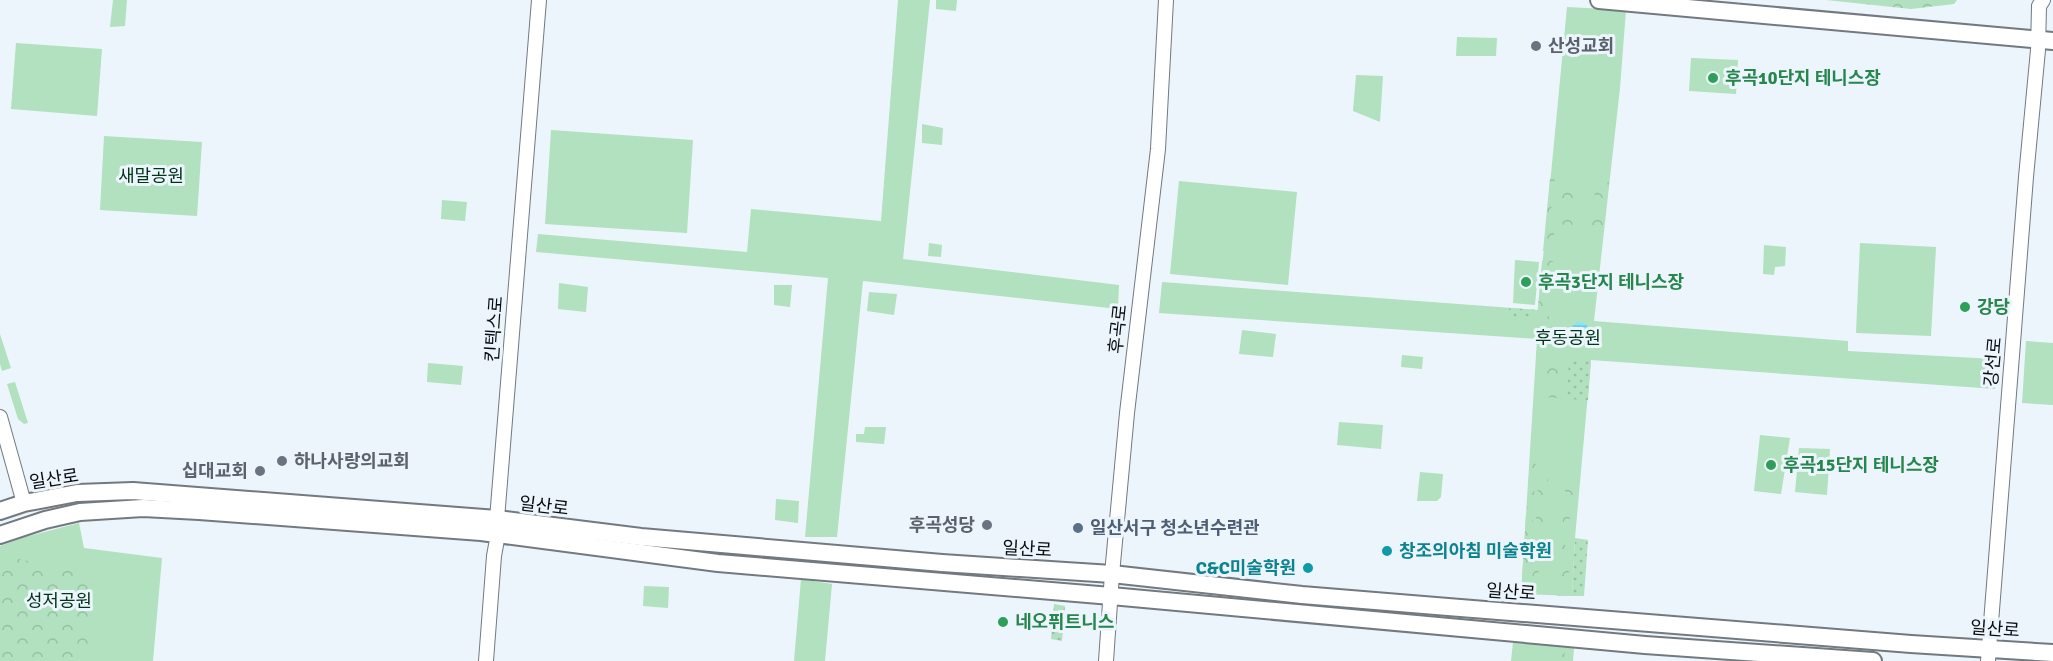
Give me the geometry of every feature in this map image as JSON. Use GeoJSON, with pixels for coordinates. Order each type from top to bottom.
{"type":"FeatureCollection","features":[{"type":"Feature","properties":{"kind":"main road","name":"킨텍스로"},"geometry":{"type":"LineString","coordinates":[[486,661],[539,0]]}},
{"type":"Feature","properties":{"kind":"main road","name":"후곡로"},"geometry":{"type":"LineString","coordinates":[[1106,661],[1137,315],[1158,149],[1166,0]]}},
{"type":"Feature","properties":{"kind":"main road"},"geometry":{"type":"LineString","coordinates":[[1599,0],[2046,35]]}},
{"type":"Feature","properties":{"kind":"main road"},"geometry":{"type":"LineString","coordinates":[[1663,0],[2046,35]]}},
{"type":"Feature","properties":{"kind":"main road","name":"강선로"},"geometry":{"type":"LineString","coordinates":[[1989,654],[2012,351],[2046,35],[2039,6],[2043,0]]}},
{"type":"Feature","properties":{"kind":"main road"},"geometry":{"type":"LineString","coordinates":[[0,417],[24,503]]}},
{"type":"Feature","properties":{"kind":"main road","name":"일산로"},"geometry":{"type":"LineString","coordinates":[[0,511],[24,503],[77,493],[133,491],[498,527],[718,563],[1645,645],[1873,661]]}},
{"type":"Feature","properties":{"kind":"main road","name":"일산로"},"geometry":{"type":"LineString","coordinates":[[0,535],[45,520],[80,512],[143,508],[498,527],[942,563],[1112,574],[1358,599],[1836,638],[1989,654],[2053,652]]}},
{"type":"Feature","properties":{"kind":"green space"},"geometry":{"type":"Polygon","coordinates":[[[113,0],[127,0],[125,26],[110,27],[113,0]]]}},
{"type":"Feature","properties":{"kind":"green space"},"geometry":{"type":"Polygon","coordinates":[[[898,0],[930,0],[903,259],[1119,285],[1118,309],[863,281],[837,537],[805,537],[828,278],[536,252],[538,234],[747,252],[751,209],[881,221],[898,0]]]}},
{"type":"Feature","properties":{"kind":"green space"},"geometry":{"type":"Polygon","coordinates":[[[936,0],[957,0],[956,11],[936,9],[936,0]]]}},
{"type":"Feature","properties":{"kind":"green space"},"geometry":{"type":"Polygon","coordinates":[[[1826,0],[1957,0],[1954,4],[1911,9],[1826,0]]]}},
{"type":"Feature","properties":{"kind":"green space","name":"후동공원"},"geometry":{"type":"Polygon","coordinates":[[[1567,7],[1626,10],[1620,88],[1594,321],[1848,341],[1848,351],[1994,359],[1995,389],[1591,360],[1572,596],[1521,594],[1537,339],[1159,313],[1162,282],[1538,310],[1567,7]]]}},
{"type":"Feature","properties":{"kind":"green space"},"geometry":{"type":"Polygon","coordinates":[[[1457,37],[1497,38],[1496,56],[1456,56],[1457,37]]]}},
{"type":"Feature","properties":{"kind":"green space"},"geometry":{"type":"Polygon","coordinates":[[[16,43],[102,49],[97,116],[11,109],[16,43]]]}},
{"type":"Feature","properties":{"kind":"green space","name":"후곡10단지 테니스장"},"geometry":{"type":"Polygon","coordinates":[[[1691,58],[1738,60],[1736,94],[1689,91],[1691,58]]]}},
{"type":"Feature","properties":{"kind":"green space"},"geometry":{"type":"Polygon","coordinates":[[[1356,75],[1383,76],[1380,122],[1353,111],[1356,75]]]}},
{"type":"Feature","properties":{"kind":"green space"},"geometry":{"type":"Polygon","coordinates":[[[922,124],[943,128],[942,145],[922,143],[922,124]]]}},
{"type":"Feature","properties":{"kind":"green space"},"geometry":{"type":"Polygon","coordinates":[[[551,130],[693,140],[687,233],[545,224],[551,130]]]}},
{"type":"Feature","properties":{"kind":"green space","name":"새말공원"},"geometry":{"type":"Polygon","coordinates":[[[104,136],[202,142],[197,216],[100,210],[104,136]]]}},
{"type":"Feature","properties":{"kind":"green space"},"geometry":{"type":"Polygon","coordinates":[[[1550,178],[1555,179],[1551,203],[1556,252],[1543,251],[1550,178]]]}},
{"type":"Feature","properties":{"kind":"green space"},"geometry":{"type":"Polygon","coordinates":[[[1563,179],[1577,180],[1572,228],[1562,224],[1558,216],[1563,179]]]}},
{"type":"Feature","properties":{"kind":"green space"},"geometry":{"type":"Polygon","coordinates":[[[1179,181],[1297,192],[1288,285],[1170,274],[1179,181]]]}},
{"type":"Feature","properties":{"kind":"green space"},"geometry":{"type":"Polygon","coordinates":[[[1596,182],[1609,182],[1603,232],[1591,232],[1596,182]]]}},
{"type":"Feature","properties":{"kind":"green space"},"geometry":{"type":"Polygon","coordinates":[[[442,200],[467,202],[465,221],[441,219],[442,200]]]}},
{"type":"Feature","properties":{"kind":"green space"},"geometry":{"type":"Polygon","coordinates":[[[929,243],[942,245],[941,257],[928,256],[929,243]]]}},
{"type":"Feature","properties":{"kind":"green space"},"geometry":{"type":"Polygon","coordinates":[[[1860,243],[1936,247],[1931,336],[1856,333],[1860,243]]]}},
{"type":"Feature","properties":{"kind":"green space"},"geometry":{"type":"Polygon","coordinates":[[[1764,245],[1786,247],[1785,266],[1775,267],[1774,275],[1763,274],[1764,245]]]}},
{"type":"Feature","properties":{"kind":"green space","name":"후곡3단지 테니스장"},"geometry":{"type":"Polygon","coordinates":[[[1515,260],[1539,262],[1535,305],[1513,303],[1515,260]]]}},
{"type":"Feature","properties":{"kind":"green space"},"geometry":{"type":"Polygon","coordinates":[[[1542,261],[1553,261],[1548,286],[1549,319],[1537,318],[1542,261]]]}},
{"type":"Feature","properties":{"kind":"green space"},"geometry":{"type":"Polygon","coordinates":[[[559,283],[588,287],[586,312],[558,309],[559,283]]]}},
{"type":"Feature","properties":{"kind":"green space"},"geometry":{"type":"Polygon","coordinates":[[[774,285],[792,285],[790,307],[774,305],[774,285]]]}},
{"type":"Feature","properties":{"kind":"green space"},"geometry":{"type":"Polygon","coordinates":[[[869,292],[897,294],[894,315],[867,311],[869,292]]]}},
{"type":"Feature","properties":{"kind":"green space"},"geometry":{"type":"Polygon","coordinates":[[[1509,308],[1538,310],[1537,318],[1509,317],[1509,308]]]}},
{"type":"Feature","properties":{"kind":"green space"},"geometry":{"type":"Polygon","coordinates":[[[1242,330],[1276,334],[1273,357],[1239,354],[1242,330]]]}},
{"type":"Feature","properties":{"kind":"green space"},"geometry":{"type":"Polygon","coordinates":[[[0,334],[11,368],[2,371],[0,364],[0,334]]]}},
{"type":"Feature","properties":{"kind":"green space"},"geometry":{"type":"Polygon","coordinates":[[[2026,341],[2053,343],[2053,405],[2022,403],[2026,341]]]}},
{"type":"Feature","properties":{"kind":"green space"},"geometry":{"type":"Polygon","coordinates":[[[1402,355],[1423,357],[1422,369],[1401,367],[1402,355]]]}},
{"type":"Feature","properties":{"kind":"green space"},"geometry":{"type":"Polygon","coordinates":[[[1551,358],[1560,358],[1557,398],[1545,397],[1546,373],[1551,358]]]}},
{"type":"Feature","properties":{"kind":"green space"},"geometry":{"type":"Polygon","coordinates":[[[1569,359],[1591,360],[1588,400],[1567,399],[1569,359]]]}},
{"type":"Feature","properties":{"kind":"green space"},"geometry":{"type":"Polygon","coordinates":[[[428,363],[463,366],[461,385],[427,382],[428,363]]]}},
{"type":"Feature","properties":{"kind":"green space"},"geometry":{"type":"Polygon","coordinates":[[[15,382],[28,423],[24,424],[18,419],[7,384],[15,382]]]}},
{"type":"Feature","properties":{"kind":"green space"},"geometry":{"type":"Polygon","coordinates":[[[1339,422],[1383,425],[1381,449],[1337,445],[1339,422]]]}},
{"type":"Feature","properties":{"kind":"green space"},"geometry":{"type":"Polygon","coordinates":[[[865,427],[886,427],[884,444],[856,442],[856,434],[864,434],[865,427]]]}},
{"type":"Feature","properties":{"kind":"green space","name":"후곡15단지 테니스장"},"geometry":{"type":"Polygon","coordinates":[[[1760,435],[1790,438],[1781,494],[1754,491],[1760,435]]]}},
{"type":"Feature","properties":{"kind":"green space"},"geometry":{"type":"Polygon","coordinates":[[[1799,448],[1830,449],[1827,495],[1795,492],[1799,448]]]}},
{"type":"Feature","properties":{"kind":"green space"},"geometry":{"type":"Polygon","coordinates":[[[1530,457],[1537,466],[1538,472],[1531,510],[1527,511],[1530,457]]]}},
{"type":"Feature","properties":{"kind":"green space"},"geometry":{"type":"Polygon","coordinates":[[[1549,468],[1543,552],[1540,552],[1537,595],[1531,595],[1531,581],[1542,540],[1535,511],[1536,497],[1549,468]]]}},
{"type":"Feature","properties":{"kind":"green space"},"geometry":{"type":"Polygon","coordinates":[[[1567,468],[1574,469],[1578,484],[1566,531],[1562,531],[1567,468]]]}},
{"type":"Feature","properties":{"kind":"green space"},"geometry":{"type":"Polygon","coordinates":[[[1420,472],[1443,474],[1441,497],[1437,501],[1417,501],[1420,472]]]}},
{"type":"Feature","properties":{"kind":"green space"},"geometry":{"type":"Polygon","coordinates":[[[776,499],[799,501],[798,523],[775,520],[776,499]]]}},
{"type":"Feature","properties":{"kind":"green space"},"geometry":{"type":"Polygon","coordinates":[[[1526,515],[1531,515],[1535,537],[1528,574],[1528,595],[1521,594],[1526,515]]]}},
{"type":"Feature","properties":{"kind":"green space","name":"성저공원"},"geometry":{"type":"Polygon","coordinates":[[[79,523],[84,548],[162,558],[153,661],[0,661],[0,546],[79,523]]]}},
{"type":"Feature","properties":{"kind":"green space"},"geometry":{"type":"Polygon","coordinates":[[[1562,537],[1570,557],[1567,596],[1557,596],[1562,537]]]}},
{"type":"Feature","properties":{"kind":"green space"},"geometry":{"type":"Polygon","coordinates":[[[1575,538],[1588,540],[1584,596],[1572,596],[1575,538]]]}},
{"type":"Feature","properties":{"kind":"green space"},"geometry":{"type":"Polygon","coordinates":[[[17,558],[91,577],[89,661],[0,661],[0,565],[17,558]]]}},
{"type":"Feature","properties":{"kind":"green space"},"geometry":{"type":"Polygon","coordinates":[[[801,579],[832,584],[825,661],[794,661],[801,579]]]}},
{"type":"Feature","properties":{"kind":"green space"},"geometry":{"type":"Polygon","coordinates":[[[644,586],[669,587],[668,608],[643,606],[644,586]]]}},
{"type":"Feature","properties":{"kind":"green space"},"geometry":{"type":"Polygon","coordinates":[[[1054,604],[1065,606],[1062,641],[1051,639],[1054,604]]]}},
{"type":"Feature","properties":{"kind":"green space"},"geometry":{"type":"Polygon","coordinates":[[[1513,642],[1574,648],[1573,661],[1511,661],[1513,642]]]}},
{"type":"Feature","properties":{"kind":"green space"},"geometry":{"type":"Polygon","coordinates":[[[1554,646],[1565,647],[1564,661],[1553,661],[1554,646]]]}},
{"type":"Feature","properties":{"kind":"water"},"geometry":{"type":"Polygon","coordinates":[[[1580,322],[1586,325],[1589,331],[1586,337],[1580,340],[1574,337],[1571,331],[1574,325],[1580,322]]]}},
{"type":"Feature","properties":{"kind":"place","name":"산성교회"},"geometry":{"type":"Point","coordinates":[1536,46]}},
{"type":"Feature","properties":{"kind":"place","name":"후곡10단지 테니스장"},"geometry":{"type":"Point","coordinates":[1713,78]}},
{"type":"Feature","properties":{"kind":"place","name":"후곡3단지 테니스장"},"geometry":{"type":"Point","coordinates":[1526,282]}},
{"type":"Feature","properties":{"kind":"place","name":"강당"},"geometry":{"type":"Point","coordinates":[1965,307]}},
{"type":"Feature","properties":{"kind":"place","name":"하나사랑의교회"},"geometry":{"type":"Point","coordinates":[282,461]}},
{"type":"Feature","properties":{"kind":"place","name":"후곡15단지 테니스장"},"geometry":{"type":"Point","coordinates":[1771,465]}},
{"type":"Feature","properties":{"kind":"place","name":"십대교회"},"geometry":{"type":"Point","coordinates":[260,471]}},
{"type":"Feature","properties":{"kind":"place","name":"후곡성당"},"geometry":{"type":"Point","coordinates":[987,525]}},
{"type":"Feature","properties":{"kind":"place","name":"일산서구 청소년수련관"},"geometry":{"type":"Point","coordinates":[1078,528]}},
{"type":"Feature","properties":{"kind":"place","name":"창조의아침 미술학원"},"geometry":{"type":"Point","coordinates":[1387,551]}},
{"type":"Feature","properties":{"kind":"place","name":"C&C미술학원"},"geometry":{"type":"Point","coordinates":[1308,568]}},
{"type":"Feature","properties":{"kind":"place","name":"네오퓌트니스"},"geometry":{"type":"Point","coordinates":[1003,622]}}]}
